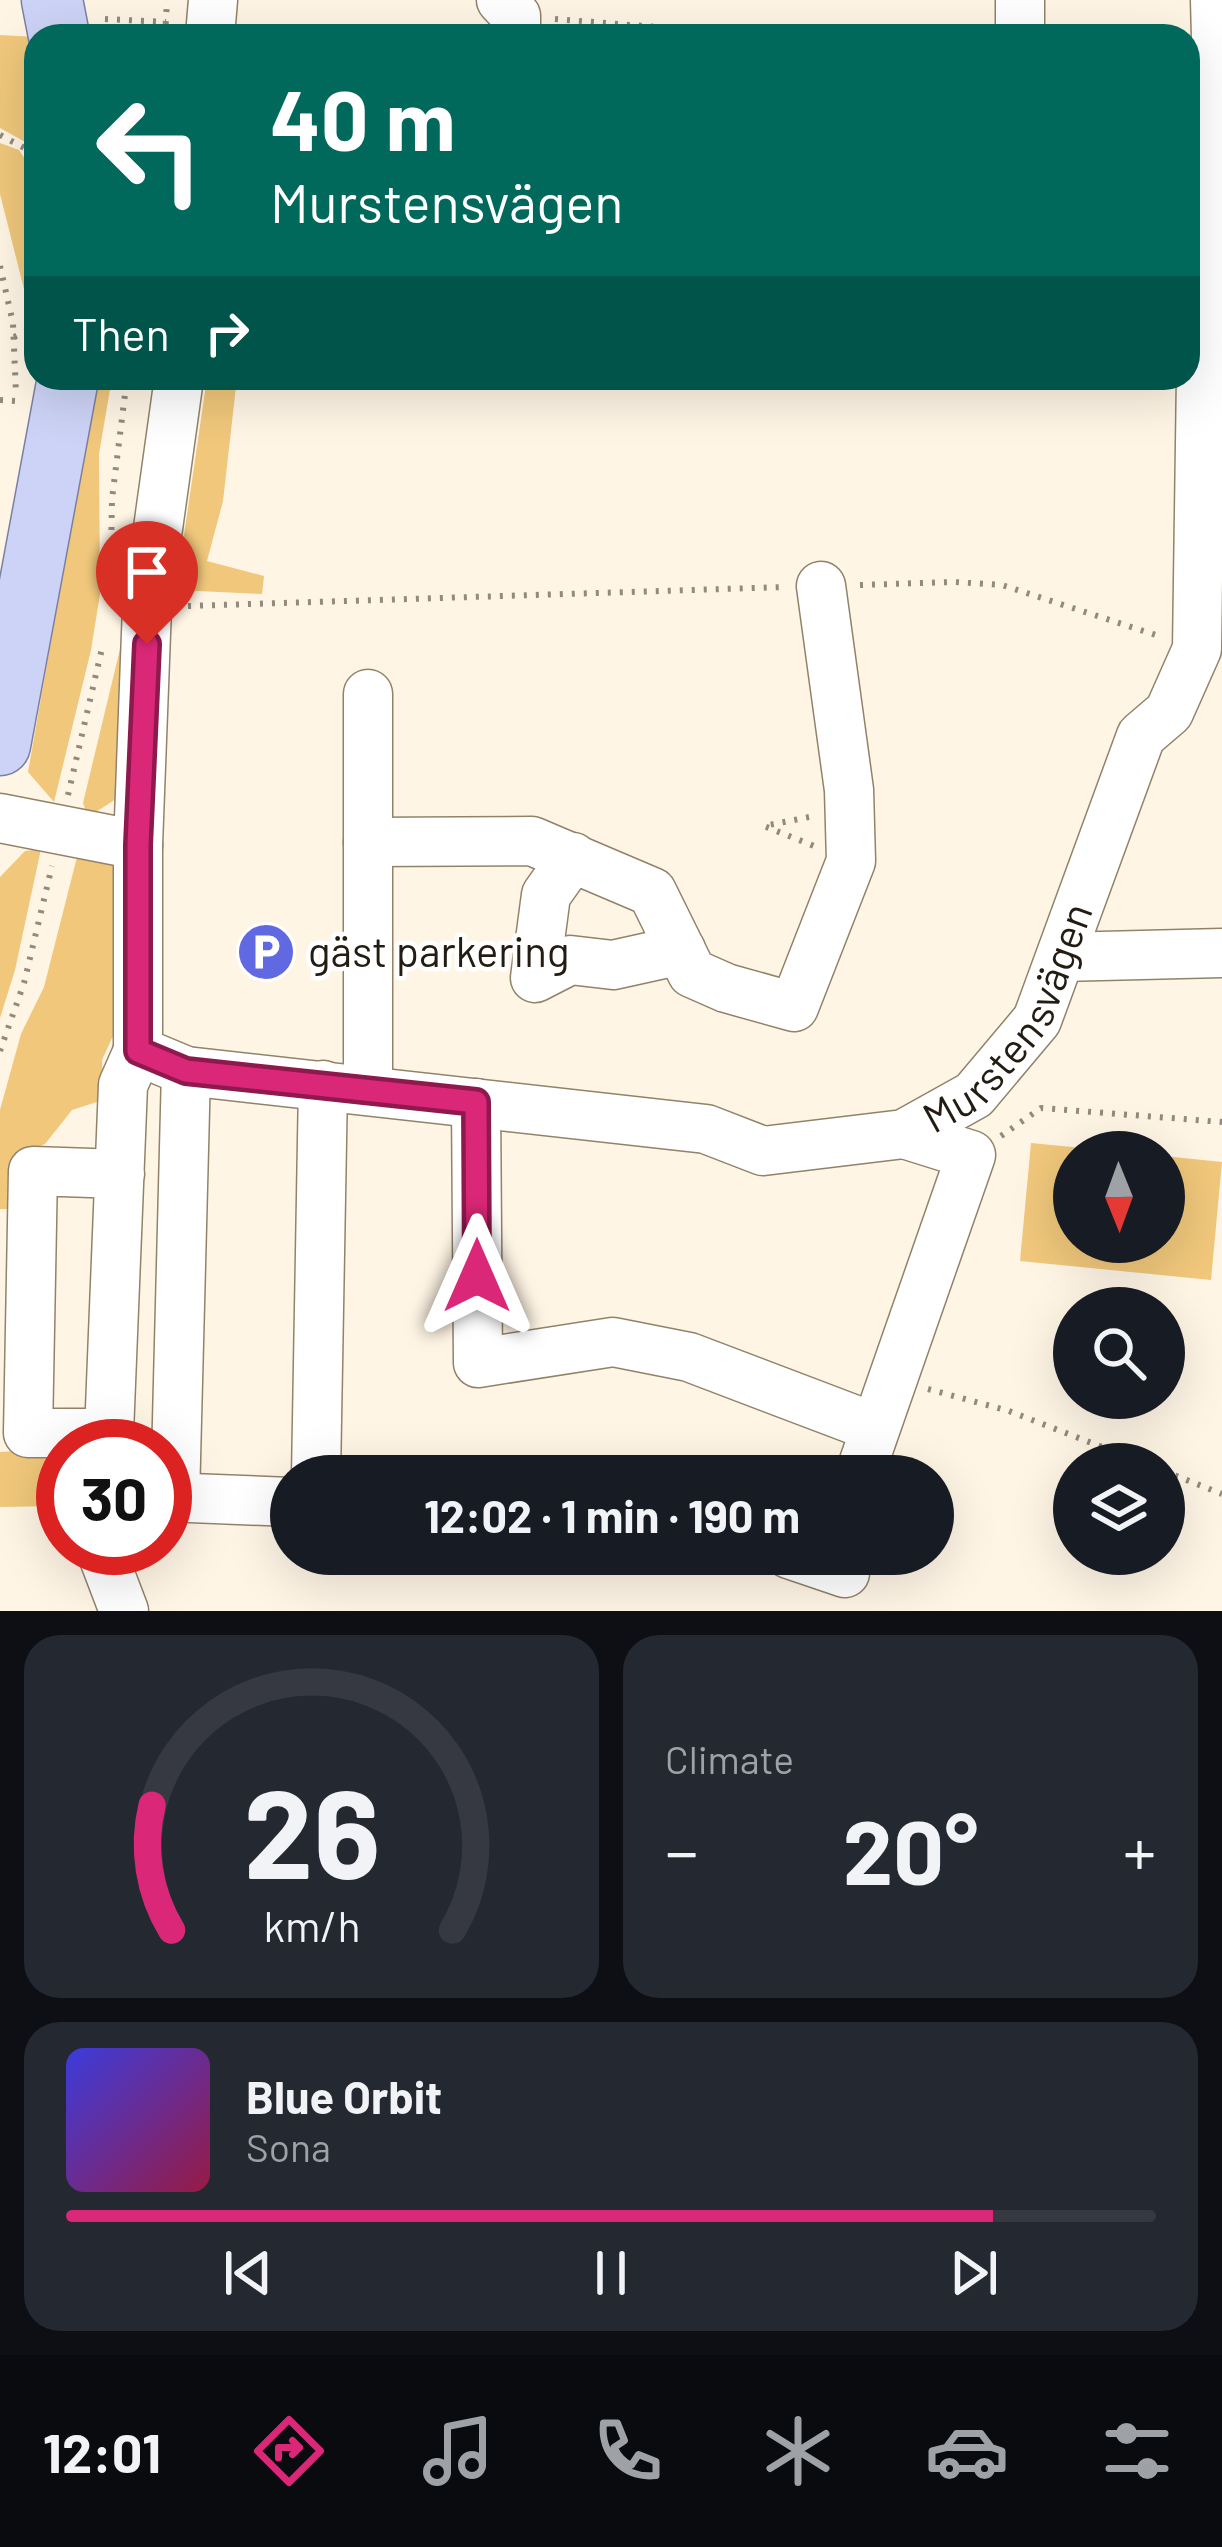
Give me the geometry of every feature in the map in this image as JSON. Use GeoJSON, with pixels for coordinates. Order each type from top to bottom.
{"type":"FeatureCollection","features":[{"type":"Feature","properties":{"kind":"main road"},"geometry":{"type":"LineString","coordinates":[[0,745],[42,390]]}},
{"type":"Feature","properties":{"kind":"street"},"geometry":{"type":"LineString","coordinates":[[192,24],[212,0]]}},
{"type":"Feature","properties":{"kind":"street"},"geometry":{"type":"LineString","coordinates":[[1200,99],[1217,76],[1215,0]]}},
{"type":"Feature","properties":{"kind":"street"},"geometry":{"type":"LineString","coordinates":[[1197,649],[1212,262],[1200,144]]}},
{"type":"Feature","properties":{"kind":"street"},"geometry":{"type":"LineString","coordinates":[[110,1419],[124,1085],[138,1051],[138,845],[147,607],[177,390]]}},
{"type":"Feature","properties":{"kind":"street"},"geometry":{"type":"LineString","coordinates":[[368,842],[532,841],[652,892],[692,973],[794,1007],[851,861],[849,790],[821,586]]}},
{"type":"Feature","properties":{"kind":"street","name":"Murstensvägen"},"geometry":{"type":"LineString","coordinates":[[138,1051],[186,1071],[706,1129],[763,1151],[904,1134],[974,1095],[1037,1020],[1141,736],[1169,712],[1197,649]]}},
{"type":"Feature","properties":{"kind":"street"},"geometry":{"type":"LineString","coordinates":[[318,1455],[368,842],[368,694]]}},
{"type":"Feature","properties":{"kind":"street"},"geometry":{"type":"LineString","coordinates":[[0,818],[138,845]]}},
{"type":"Feature","properties":{"kind":"street"},"geometry":{"type":"LineString","coordinates":[[573,857],[546,895],[535,978],[570,960],[613,965],[681,950]]}},
{"type":"Feature","properties":{"kind":"street"},"geometry":{"type":"LineString","coordinates":[[1061,957],[1222,952]]}},
{"type":"Feature","properties":{"kind":"street"},"geometry":{"type":"LineString","coordinates":[[173,1419],[186,1071]]}},
{"type":"Feature","properties":{"kind":"street"},"geometry":{"type":"LineString","coordinates":[[476,1102],[478,1363],[614,1342],[689,1357],[855,1420]]}},
{"type":"Feature","properties":{"kind":"street"},"geometry":{"type":"LineString","coordinates":[[868,1455],[971,1155],[904,1134]]}},
{"type":"Feature","properties":{"kind":"street"},"geometry":{"type":"LineString","coordinates":[[36,1434],[28,1433],[33,1171],[120,1174]]}},
{"type":"Feature","properties":{"kind":"street"},"geometry":{"type":"LineString","coordinates":[[192,1499],[270,1501]]}},
{"type":"Feature","properties":{"kind":"street"},"geometry":{"type":"LineString","coordinates":[[110,1575],[124,1611]]}},
{"type":"Feature","properties":{"kind":"path"},"geometry":{"type":"LineString","coordinates":[[511,17],[620,24]]}},
{"type":"Feature","properties":{"kind":"path"},"geometry":{"type":"LineString","coordinates":[[75,18],[137,24]]}},
{"type":"Feature","properties":{"kind":"path"},"geometry":{"type":"LineString","coordinates":[[0,266],[14,338],[24,357]]}},
{"type":"Feature","properties":{"kind":"path"},"geometry":{"type":"LineString","coordinates":[[14,338],[24,333]]}},
{"type":"Feature","properties":{"kind":"path"},"geometry":{"type":"LineString","coordinates":[[0,400],[42,390]]}},
{"type":"Feature","properties":{"kind":"path"},"geometry":{"type":"LineString","coordinates":[[17,415],[42,390]]}},
{"type":"Feature","properties":{"kind":"path"},"geometry":{"type":"LineString","coordinates":[[111,566],[112,499],[126,390]]}},
{"type":"Feature","properties":{"kind":"path"},"geometry":{"type":"LineString","coordinates":[[0,1052],[24,982],[110,610],[954,582],[1002,585],[1197,649]]}},
{"type":"Feature","properties":{"kind":"path"},"geometry":{"type":"LineString","coordinates":[[971,1155],[1041,1108],[1222,1122]]}},
{"type":"Feature","properties":{"kind":"path"},"geometry":{"type":"LineString","coordinates":[[895,1379],[1009,1411],[1092,1443]]}},
{"type":"Feature","properties":{"kind":"path"},"geometry":{"type":"LineString","coordinates":[[1185,1479],[1222,1494]]}},
{"type":"Feature","properties":{"kind":"shaded area"},"geometry":{"type":"Polygon","coordinates":[[[0,35],[24,36],[24,141],[0,128],[0,35]]]}},
{"type":"Feature","properties":{"kind":"shaded area"},"geometry":{"type":"Polygon","coordinates":[[[0,143],[19,150],[24,158],[24,289],[0,194],[0,143]]]}},
{"type":"Feature","properties":{"kind":"shaded area"},"geometry":{"type":"Polygon","coordinates":[[[87,390],[110,390],[99,454],[100,594],[54,802],[28,772],[75,505],[87,390]]]}},
{"type":"Feature","properties":{"kind":"shaded area"},"geometry":{"type":"Polygon","coordinates":[[[205,390],[236,390],[223,501],[207,561],[264,576],[262,594],[176,590],[205,390]]]}},
{"type":"Feature","properties":{"kind":"shaded area"},"geometry":{"type":"Polygon","coordinates":[[[127,620],[127,792],[88,817],[83,803],[127,620]]]}},
{"type":"Feature","properties":{"kind":"shaded area"},"geometry":{"type":"Polygon","coordinates":[[[41,849],[0,1018],[0,877],[25,851],[41,849]]]}},
{"type":"Feature","properties":{"kind":"shaded area"},"geometry":{"type":"Polygon","coordinates":[[[78,853],[115,864],[128,1003],[102,1060],[103,1100],[72,1110],[45,1144],[22,1155],[13,1209],[0,1209],[0,1110],[21,1034],[44,987],[78,853]]]}},
{"type":"Feature","properties":{"kind":"shaded area"},"geometry":{"type":"Polygon","coordinates":[[[1031,1143],[1053,1145],[1053,1263],[1185,1263],[1185,1158],[1222,1162],[1211,1280],[1020,1261],[1031,1143]]]}},
{"type":"Feature","properties":{"kind":"shaded area"},"geometry":{"type":"Polygon","coordinates":[[[36,1450],[36,1506],[0,1507],[0,1452],[36,1450]]]}},
{"type":"Feature","properties":{"kind":"place","name":"gäst parkering"},"geometry":{"type":"Point","coordinates":[266,952]}},
{"type":"Feature","properties":{"kind":"route"},"geometry":{"type":"LineString","coordinates":[[147,644],[138,845],[138,1051],[186,1071],[476,1102],[477,1276]]}}]}
